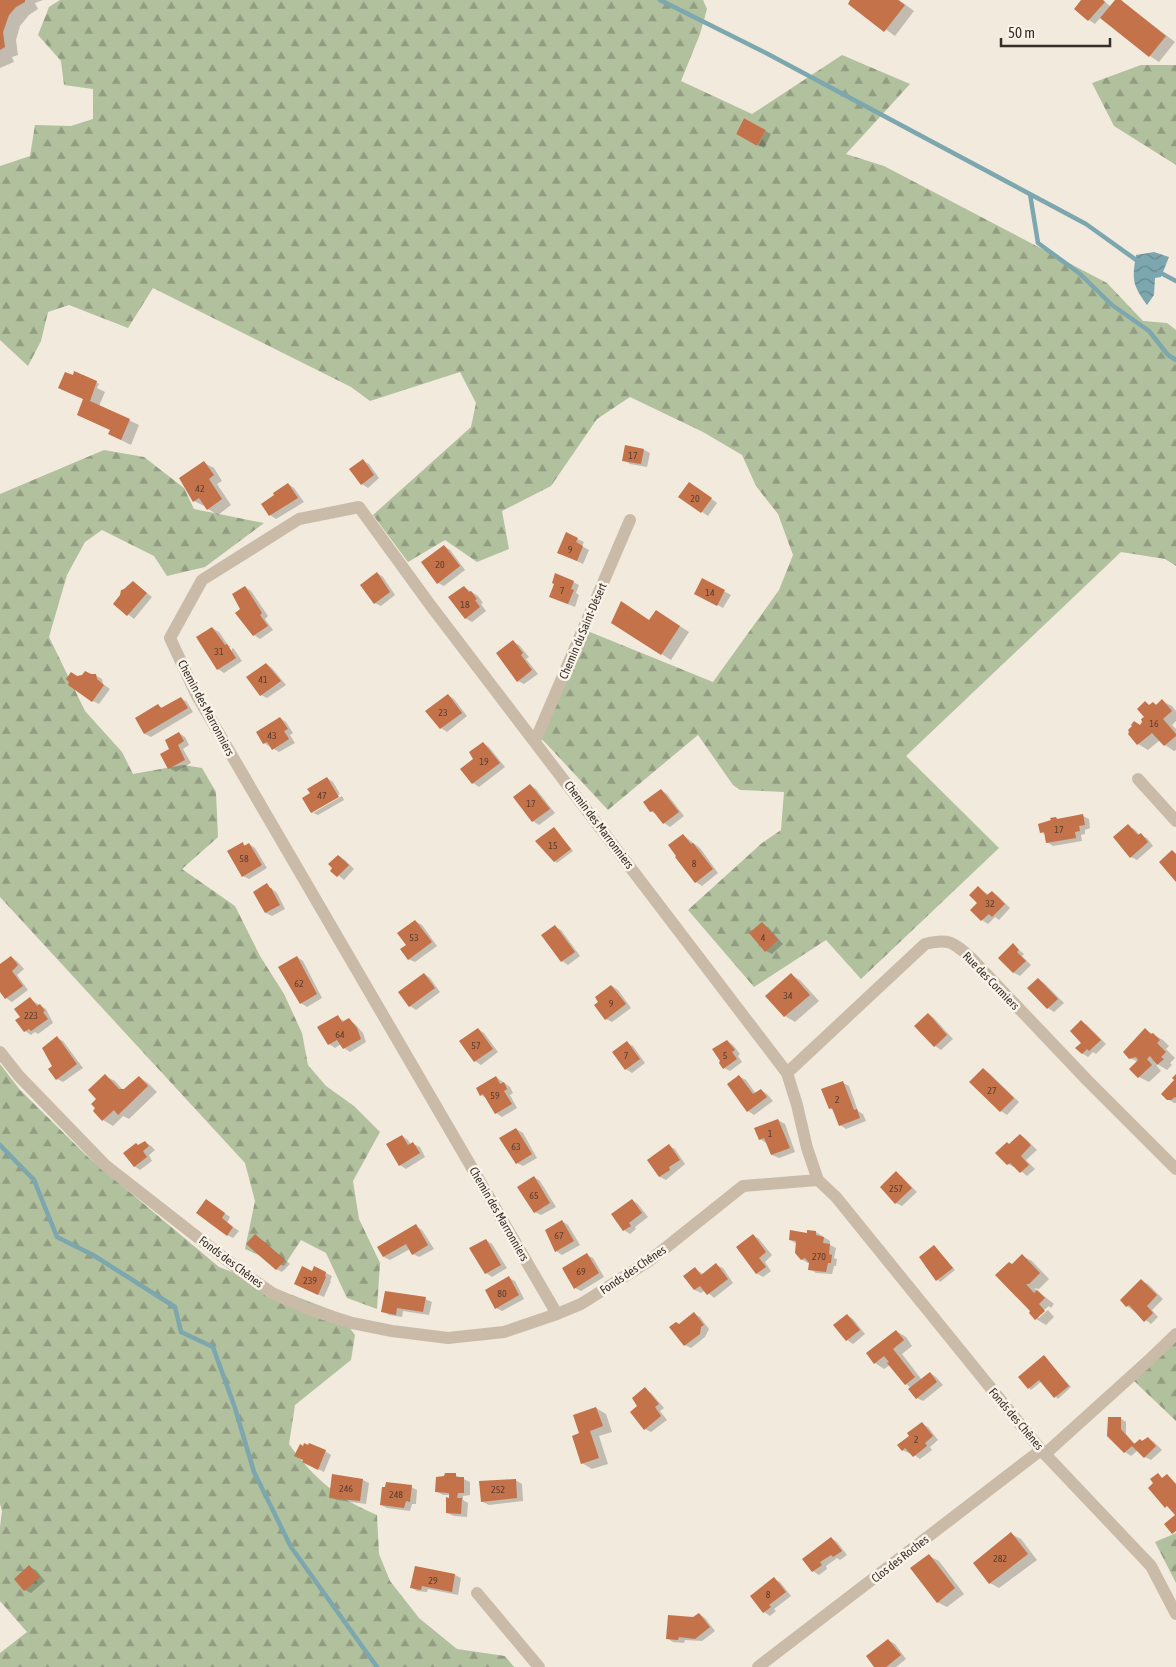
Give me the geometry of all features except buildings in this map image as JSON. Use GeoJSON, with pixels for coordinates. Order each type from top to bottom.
{"type":"FeatureCollection","features":[{"type":"Feature","properties":{"kind":"street","name":"Chemin des Marronniers"},"geometry":{"type":"LineString","coordinates":[[557,1314],[196,694],[170,638],[202,580],[299,518],[359,507],[431,606],[786,1073]]}},
{"type":"Feature","properties":{"kind":"street","name":"Chemin du Saint-Désert"},"geometry":{"type":"LineString","coordinates":[[535,741],[630,520]]}},
{"type":"Feature","properties":{"kind":"street"},"geometry":{"type":"LineString","coordinates":[[1138,779],[1176,821]]}},
{"type":"Feature","properties":{"kind":"street","name":"Rue des Cormiers"},"geometry":{"type":"LineString","coordinates":[[786,1073],[925,944],[938,941],[953,943],[971,958],[1087,1080],[1176,1169]]}},
{"type":"Feature","properties":{"kind":"street","name":"Fonds des Chênes"},"geometry":{"type":"LineString","coordinates":[[0,1052],[19,1076],[105,1164],[242,1272],[272,1293],[308,1309],[352,1323],[392,1331],[448,1338],[504,1332],[557,1314],[581,1304],[649,1262],[743,1186],[818,1180],[836,1197],[1043,1452],[1151,1566],[1176,1614]]}},
{"type":"Feature","properties":{"kind":"street"},"geometry":{"type":"LineString","coordinates":[[786,1073],[818,1180]]}},
{"type":"Feature","properties":{"kind":"street","name":"Clos des Roches"},"geometry":{"type":"LineString","coordinates":[[758,1667],[1043,1452],[1103,1401],[1176,1334]]}},
{"type":"Feature","properties":{"kind":"street"},"geometry":{"type":"LineString","coordinates":[[477,1592],[539,1667]]}},
{"type":"Feature","properties":{"kind":"green space"},"geometry":{"type":"Polygon","coordinates":[[[60,0],[703,0],[707,9],[700,34],[681,81],[752,114],[842,55],[910,84],[846,154],[884,166],[1107,283],[1143,321],[1167,323],[1176,330],[1176,566],[1165,559],[1121,552],[906,756],[999,848],[861,979],[826,940],[754,987],[688,910],[762,843],[781,830],[784,792],[740,790],[733,785],[698,735],[608,810],[541,738],[585,630],[713,682],[779,590],[793,555],[778,514],[756,486],[742,455],[703,432],[630,397],[597,419],[551,486],[502,511],[509,549],[477,562],[445,540],[408,562],[373,515],[471,427],[476,403],[460,372],[370,401],[351,387],[153,288],[128,328],[69,305],[48,312],[41,341],[28,366],[0,340],[0,166],[30,156],[35,125],[71,126],[93,119],[93,89],[64,85],[61,61],[38,35],[49,7],[60,0]],[[744,118],[736,134],[757,146],[766,130],[744,118]]]}},
{"type":"Feature","properties":{"kind":"green space"},"geometry":{"type":"Polygon","coordinates":[[[1141,65],[1176,65],[1176,165],[1114,126],[1092,83],[1141,65]]]}},
{"type":"Feature","properties":{"kind":"green space"},"geometry":{"type":"Polygon","coordinates":[[[104,450],[144,457],[184,488],[194,509],[264,523],[205,567],[167,576],[154,556],[102,530],[85,542],[67,575],[49,637],[85,711],[122,752],[133,774],[183,765],[202,768],[216,792],[218,837],[182,869],[235,906],[260,956],[284,994],[302,1033],[308,1065],[326,1086],[354,1106],[380,1132],[353,1181],[359,1219],[380,1263],[377,1309],[347,1298],[326,1253],[301,1240],[284,1266],[245,1249],[255,1201],[245,1163],[0,897],[0,494],[104,450]]]}},
{"type":"Feature","properties":{"kind":"green space"},"geometry":{"type":"Polygon","coordinates":[[[0,1064],[20,1090],[89,1158],[219,1267],[334,1311],[349,1327],[355,1335],[351,1360],[295,1405],[289,1444],[327,1486],[350,1502],[377,1515],[379,1554],[390,1581],[419,1618],[457,1649],[505,1656],[514,1667],[0,1667],[0,1653],[27,1632],[0,1601],[0,1527],[2,1511],[0,1504],[0,1064]]]}},
{"type":"Feature","properties":{"kind":"green space"},"geometry":{"type":"Polygon","coordinates":[[[1176,1341],[1176,1421],[1132,1379],[1176,1341]]]}},
{"type":"Feature","properties":{"kind":"green space"},"geometry":{"type":"Polygon","coordinates":[[[1176,1533],[1176,1583],[1155,1542],[1176,1533]]]}},
{"type":"Feature","properties":{"kind":"water"},"geometry":{"type":"Polygon","coordinates":[[[1154,252],[1169,257],[1161,277],[1155,278],[1154,295],[1147,305],[1134,282],[1136,255],[1154,252]]]}},
{"type":"Feature","properties":{"kind":"waterway"},"geometry":{"type":"LineString","coordinates":[[660,0],[766,53],[1086,224],[1139,262]]}},
{"type":"Feature","properties":{"kind":"waterway"},"geometry":{"type":"LineString","coordinates":[[1030,194],[1038,243],[1079,273],[1112,305],[1149,331],[1168,355],[1176,360]]}},
{"type":"Feature","properties":{"kind":"waterway"},"geometry":{"type":"LineString","coordinates":[[1159,272],[1176,281]]}},
{"type":"Feature","properties":{"kind":"waterway"},"geometry":{"type":"LineString","coordinates":[[0,1145],[34,1180],[57,1237],[93,1255],[175,1307],[181,1332],[213,1347],[235,1408],[254,1472],[291,1547],[377,1667]]}}]}
